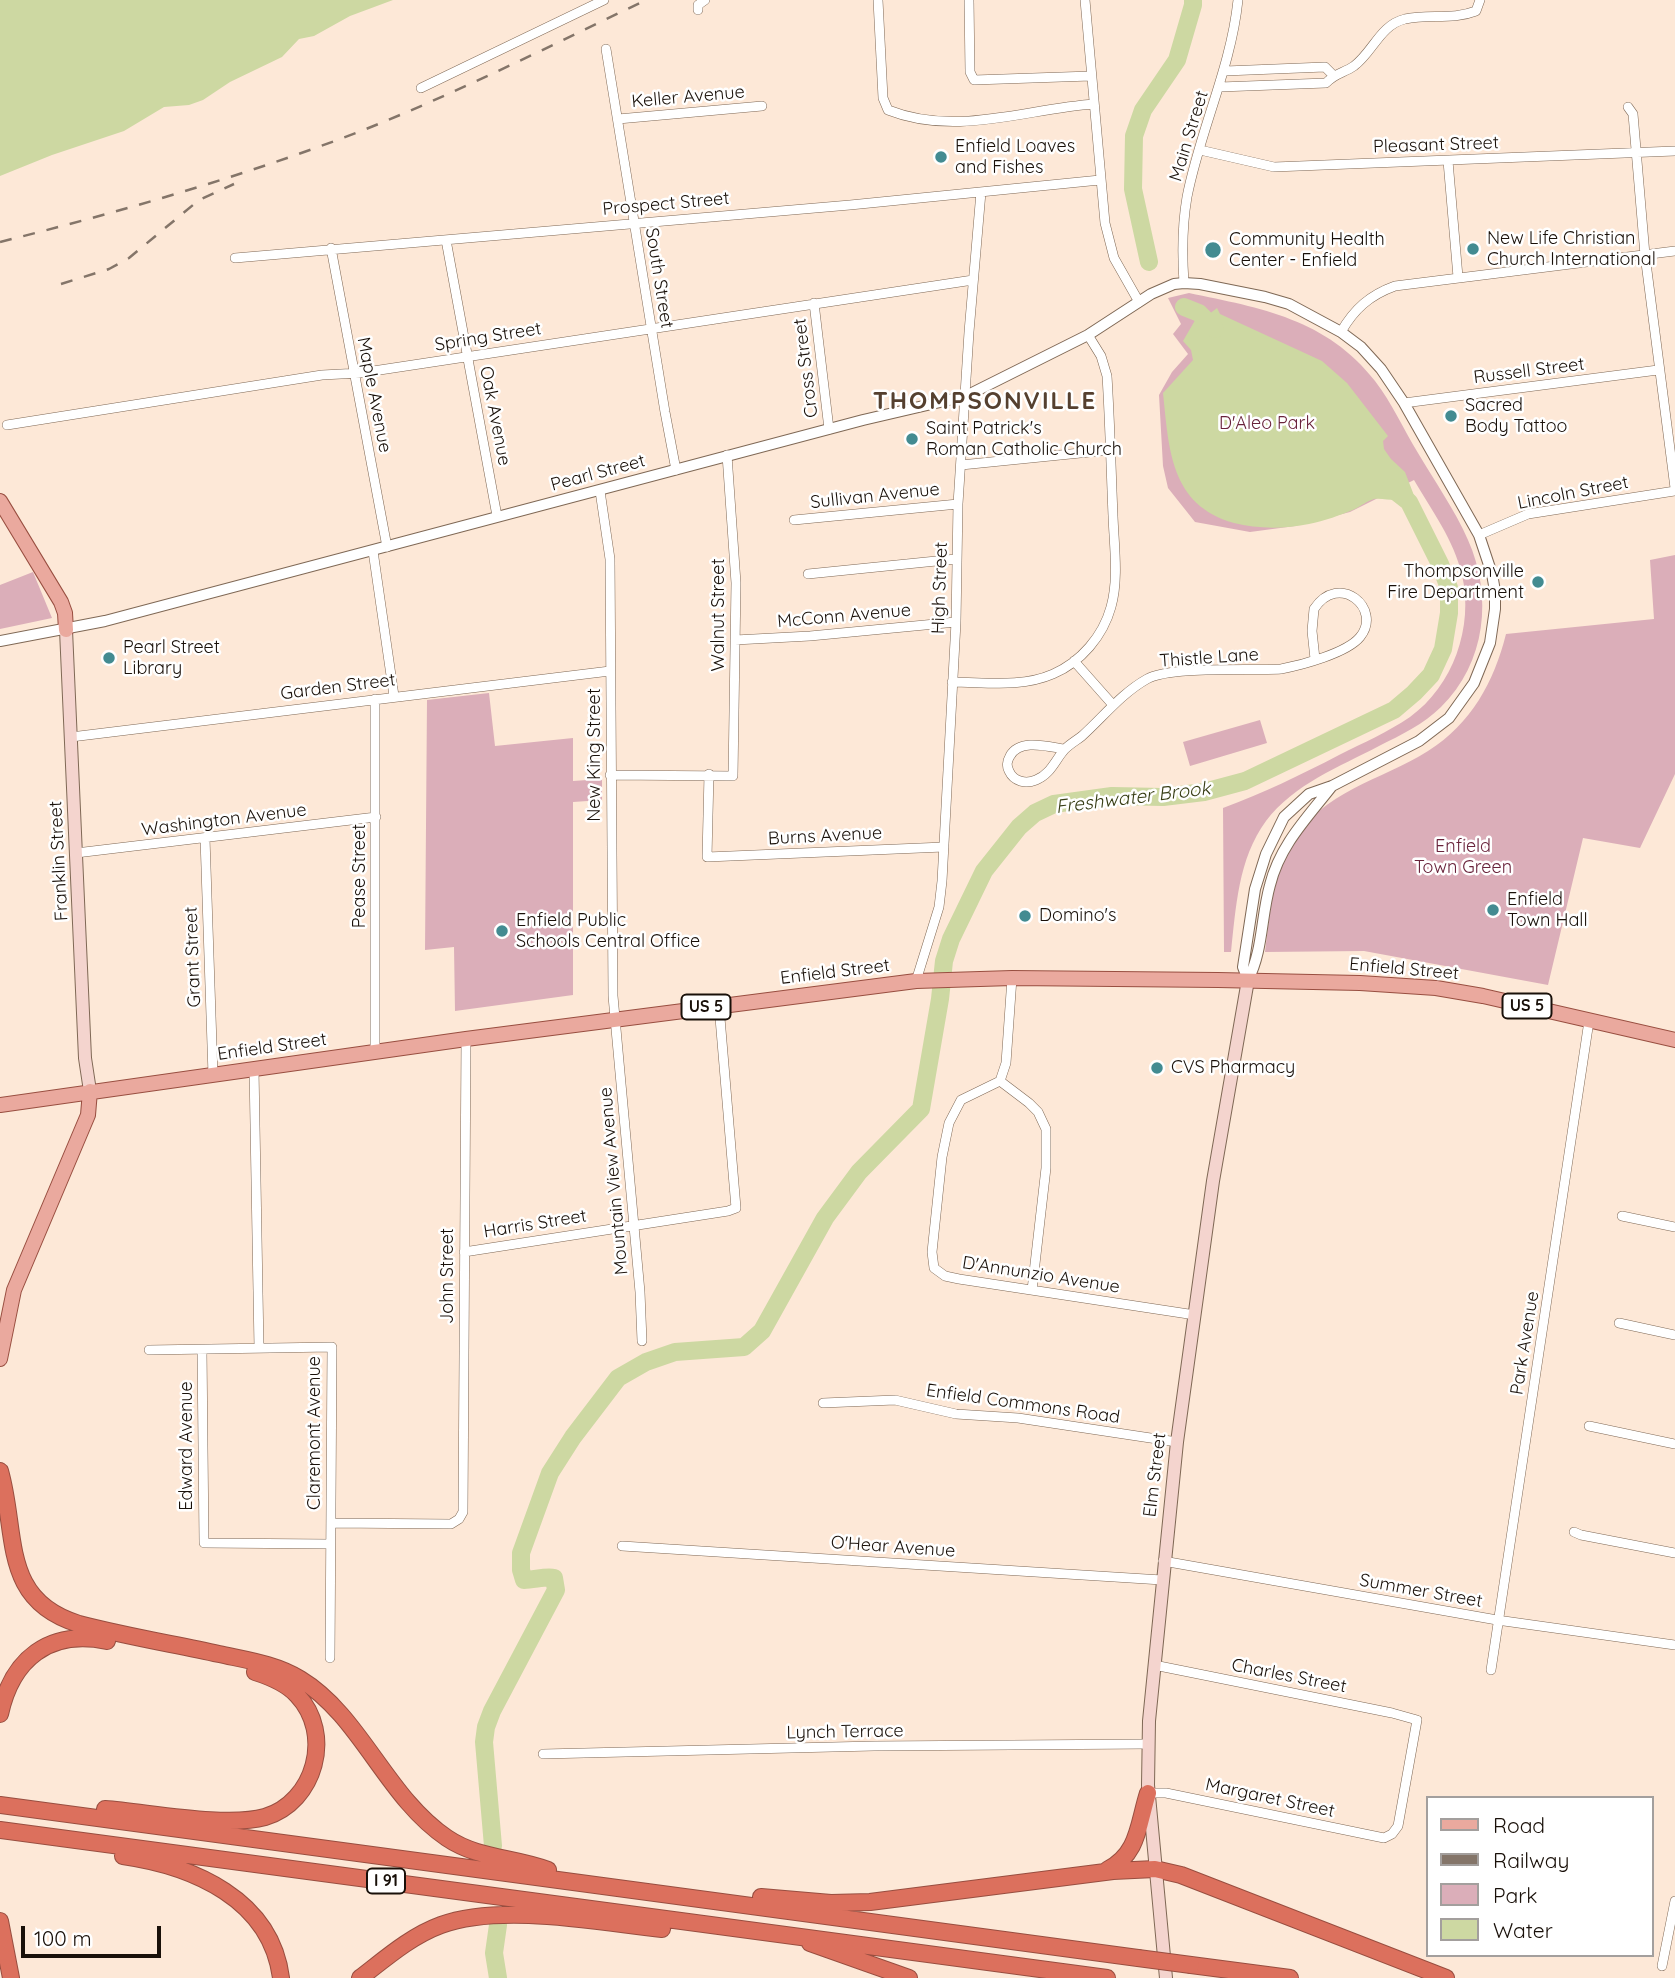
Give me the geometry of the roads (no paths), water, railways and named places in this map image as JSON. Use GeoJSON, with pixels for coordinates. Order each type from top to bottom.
{"type":"FeatureCollection","features":[{"type":"Feature","properties":{"kind":"highway"},"geometry":{"type":"LineString","coordinates":[[0,1471],[18,1567],[25,1586],[55,1615],[79,1624],[257,1662],[296,1676],[331,1705],[407,1802],[440,1833],[475,1852],[542,1868],[568,1881]]}},
{"type":"Feature","properties":{"kind":"highway"},"geometry":{"type":"LineString","coordinates":[[0,1714],[11,1679],[30,1657],[51,1644],[82,1637],[263,1675],[291,1689],[310,1714],[317,1745],[311,1775],[299,1794],[273,1814],[240,1820],[88,1808],[60,1813]]}},
{"type":"Feature","properties":{"kind":"highway"},"geometry":{"type":"LineString","coordinates":[[1101,1872],[1120,1863],[1131,1851],[1148,1793]]}},
{"type":"Feature","properties":{"kind":"highway","name":"I 91"},"geometry":{"type":"LineString","coordinates":[[0,1805],[1290,1978]]}},
{"type":"Feature","properties":{"kind":"highway","name":"I 91"},"geometry":{"type":"LineString","coordinates":[[0,1830],[1107,1978]]}},
{"type":"Feature","properties":{"kind":"highway"},"geometry":{"type":"LineString","coordinates":[[75,1840],[101,1852],[186,1871],[221,1888],[245,1908],[265,1932],[276,1955],[282,1978]]}},
{"type":"Feature","properties":{"kind":"highway"},"geometry":{"type":"LineString","coordinates":[[721,1902],[751,1896],[831,1903],[882,1902],[1101,1872],[1155,1869],[1177,1873],[1446,1978]]}},
{"type":"Feature","properties":{"kind":"highway"},"geometry":{"type":"LineString","coordinates":[[360,1978],[421,1934],[442,1924],[476,1916],[519,1915],[662,1929],[696,1923]]}},
{"type":"Feature","properties":{"kind":"highway"},"geometry":{"type":"LineString","coordinates":[[0,1921],[11,1978]]}},
{"type":"Feature","properties":{"kind":"highway"},"geometry":{"type":"LineString","coordinates":[[799,1937],[823,1950],[863,1960],[909,1978]]}},
{"type":"Feature","properties":{"kind":"main road"},"geometry":{"type":"LineString","coordinates":[[0,501],[57,594],[65,613],[66,630]]}},
{"type":"Feature","properties":{"kind":"main road","name":"Franklin Street"},"geometry":{"type":"LineString","coordinates":[[66,630],[86,1058],[90,1091]]}},
{"type":"Feature","properties":{"kind":"main road","name":"Enfield Street"},"geometry":{"type":"LineString","coordinates":[[0,1105],[615,1019],[916,981],[955,979],[1248,980],[1436,988],[1483,996],[1675,1040]]}},
{"type":"Feature","properties":{"kind":"main road","name":"Elm Street"},"geometry":{"type":"LineString","coordinates":[[1166,1978],[1148,1793],[1148,1744],[1154,1665],[1177,1442],[1213,1181],[1248,980]]}},
{"type":"Feature","properties":{"kind":"main road"},"geometry":{"type":"LineString","coordinates":[[0,1359],[14,1290],[88,1115],[90,1091]]}},
{"type":"Feature","properties":{"kind":"street"},"geometry":{"type":"LineString","coordinates":[[421,88],[604,0]]}},
{"type":"Feature","properties":{"kind":"street"},"geometry":{"type":"LineString","coordinates":[[698,10],[698,5],[705,0]]}},
{"type":"Feature","properties":{"kind":"street"},"geometry":{"type":"LineString","coordinates":[[878,0],[883,98],[888,110],[924,119],[960,123],[1050,108],[1094,104]]}},
{"type":"Feature","properties":{"kind":"street"},"geometry":{"type":"LineString","coordinates":[[969,0],[970,72],[974,80],[1091,76]]}},
{"type":"Feature","properties":{"kind":"street"},"geometry":{"type":"LineString","coordinates":[[1085,0],[1103,215],[1110,245],[1121,272],[1139,302]]}},
{"type":"Feature","properties":{"kind":"street","name":"Main Street"},"geometry":{"type":"LineString","coordinates":[[1184,283],[1182,249],[1185,212],[1200,150],[1225,71],[1238,0]]}},
{"type":"Feature","properties":{"kind":"street"},"geometry":{"type":"LineString","coordinates":[[1220,86],[1326,83],[1333,75],[1352,68],[1365,57],[1392,23],[1407,18],[1464,16],[1476,11],[1480,0]]}},
{"type":"Feature","properties":{"kind":"street","name":"South Street"},"geometry":{"type":"LineString","coordinates":[[606,49],[676,470]]}},
{"type":"Feature","properties":{"kind":"street"},"geometry":{"type":"LineString","coordinates":[[1225,71],[1325,67],[1333,75]]}},
{"type":"Feature","properties":{"kind":"street","name":"Keller Avenue"},"geometry":{"type":"LineString","coordinates":[[618,119],[762,106]]}},
{"type":"Feature","properties":{"kind":"street"},"geometry":{"type":"LineString","coordinates":[[1628,107],[1633,114],[1645,255],[1675,489]]}},
{"type":"Feature","properties":{"kind":"street","name":"Pleasant Street"},"geometry":{"type":"LineString","coordinates":[[1200,150],[1274,167],[1675,151]]}},
{"type":"Feature","properties":{"kind":"street"},"geometry":{"type":"LineString","coordinates":[[1448,161],[1458,277]]}},
{"type":"Feature","properties":{"kind":"street","name":"Prospect Street"},"geometry":{"type":"LineString","coordinates":[[235,258],[1100,180]]}},
{"type":"Feature","properties":{"kind":"street","name":"High Street"},"geometry":{"type":"LineString","coordinates":[[916,981],[939,907],[944,847],[956,622],[958,504],[981,192]]}},
{"type":"Feature","properties":{"kind":"street","name":"Oak Avenue"},"geometry":{"type":"LineString","coordinates":[[446,240],[498,516]]}},
{"type":"Feature","properties":{"kind":"street","name":"Maple Avenue"},"geometry":{"type":"LineString","coordinates":[[331,248],[387,547]]}},
{"type":"Feature","properties":{"kind":"street"},"geometry":{"type":"LineString","coordinates":[[1341,332],[1352,313],[1385,289],[1458,277],[1675,251]]}},
{"type":"Feature","properties":{"kind":"street","name":"Spring Street"},"geometry":{"type":"LineString","coordinates":[[7,425],[322,375],[354,373],[973,280]]}},
{"type":"Feature","properties":{"kind":"street"},"geometry":{"type":"LineString","coordinates":[[1184,283],[1200,284],[1289,304],[1341,332],[1361,347],[1404,403],[1479,535],[1492,574],[1495,609],[1490,643],[1474,683],[1450,718],[1419,741],[1332,786],[1313,791],[1292,808],[1278,828],[1255,889],[1243,967],[1248,980]]}},
{"type":"Feature","properties":{"kind":"street","name":"Pearl Street"},"geometry":{"type":"LineString","coordinates":[[0,641],[66,630],[829,429],[966,396],[1088,335],[1165,287],[1184,283]]}},
{"type":"Feature","properties":{"kind":"street","name":"Cross Street"},"geometry":{"type":"LineString","coordinates":[[814,303],[829,429]]}},
{"type":"Feature","properties":{"kind":"street"},"geometry":{"type":"LineString","coordinates":[[952,682],[1007,684],[1053,674],[1074,662],[1097,637],[1112,605],[1115,564],[1107,376],[1101,356],[1088,335]]}},
{"type":"Feature","properties":{"kind":"street","name":"Russell Street"},"geometry":{"type":"LineString","coordinates":[[1404,403],[1658,370]]}},
{"type":"Feature","properties":{"kind":"street"},"geometry":{"type":"LineString","coordinates":[[961,465],[1110,450]]}},
{"type":"Feature","properties":{"kind":"street","name":"Walnut Street"},"geometry":{"type":"LineString","coordinates":[[709,774],[733,776],[735,554],[727,456]]}},
{"type":"Feature","properties":{"kind":"street","name":"Lincoln Street"},"geometry":{"type":"LineString","coordinates":[[1479,535],[1528,514],[1675,489]]}},
{"type":"Feature","properties":{"kind":"street","name":"New King Street"},"geometry":{"type":"LineString","coordinates":[[600,491],[610,559],[610,775],[615,1019]]}},
{"type":"Feature","properties":{"kind":"street","name":"Sullivan Avenue"},"geometry":{"type":"LineString","coordinates":[[794,520],[958,504]]}},
{"type":"Feature","properties":{"kind":"street"},"geometry":{"type":"LineString","coordinates":[[373,551],[394,696]]}},
{"type":"Feature","properties":{"kind":"street"},"geometry":{"type":"LineString","coordinates":[[808,574],[956,559]]}},
{"type":"Feature","properties":{"kind":"street","name":"Thistle Lane"},"geometry":{"type":"LineString","coordinates":[[1065,749],[1018,747],[1009,757],[1008,770],[1014,778],[1021,781],[1036,780],[1051,769],[1065,749],[1113,705],[1147,679],[1173,672],[1281,669],[1315,659],[1347,646],[1363,633],[1365,612],[1353,597],[1341,592],[1330,594],[1314,609],[1312,631],[1315,659]]}},
{"type":"Feature","properties":{"kind":"street","name":"McConn Avenue"},"geometry":{"type":"LineString","coordinates":[[735,640],[810,636],[956,622]]}},
{"type":"Feature","properties":{"kind":"street"},"geometry":{"type":"LineString","coordinates":[[1074,662],[1113,705]]}},
{"type":"Feature","properties":{"kind":"street","name":"Garden Street"},"geometry":{"type":"LineString","coordinates":[[71,737],[610,671]]}},
{"type":"Feature","properties":{"kind":"street","name":"Pease Street"},"geometry":{"type":"LineString","coordinates":[[375,699],[375,1052]]}},
{"type":"Feature","properties":{"kind":"street"},"geometry":{"type":"LineString","coordinates":[[610,775],[709,774]]}},
{"type":"Feature","properties":{"kind":"street","name":"Burns Avenue"},"geometry":{"type":"LineString","coordinates":[[709,774],[707,857],[944,847]]}},
{"type":"Feature","properties":{"kind":"street"},"geometry":{"type":"LineString","coordinates":[[1248,980],[1258,956],[1266,902],[1279,858],[1290,837],[1332,786]]}},
{"type":"Feature","properties":{"kind":"street","name":"Washington Avenue"},"geometry":{"type":"LineString","coordinates":[[76,853],[376,817]]}},
{"type":"Feature","properties":{"kind":"street","name":"Grant Street"},"geometry":{"type":"LineString","coordinates":[[205,838],[213,1075]]}},
{"type":"Feature","properties":{"kind":"street"},"geometry":{"type":"LineString","coordinates":[[1012,978],[1006,1063],[1000,1081],[1038,1112],[1046,1129],[1046,1168],[1032,1290]]}},
{"type":"Feature","properties":{"kind":"street","name":"Harris Street"},"geometry":{"type":"LineString","coordinates":[[464,1252],[736,1208],[719,1006]]}},
{"type":"Feature","properties":{"kind":"street","name":"Mountain View Avenue"},"geometry":{"type":"LineString","coordinates":[[615,1019],[642,1341]]}},
{"type":"Feature","properties":{"kind":"street","name":"Park Avenue"},"geometry":{"type":"LineString","coordinates":[[1491,1670],[1589,1021]]}},
{"type":"Feature","properties":{"kind":"street","name":"John Street"},"geometry":{"type":"LineString","coordinates":[[331,1522],[451,1524],[463,1512],[466,1039]]}},
{"type":"Feature","properties":{"kind":"street"},"geometry":{"type":"LineString","coordinates":[[149,1350],[259,1348],[254,1069]]}},
{"type":"Feature","properties":{"kind":"street","name":"D'Annunzio Avenue"},"geometry":{"type":"LineString","coordinates":[[1000,1081],[961,1100],[949,1123],[942,1157],[931,1262],[934,1268],[945,1276],[1195,1315]]}},
{"type":"Feature","properties":{"kind":"street"},"geometry":{"type":"LineString","coordinates":[[1622,1216],[1675,1227]]}},
{"type":"Feature","properties":{"kind":"street"},"geometry":{"type":"LineString","coordinates":[[1619,1324],[1675,1335]]}},
{"type":"Feature","properties":{"kind":"street","name":"Claremont Avenue"},"geometry":{"type":"LineString","coordinates":[[259,1348],[332,1348],[330,1658]]}},
{"type":"Feature","properties":{"kind":"street","name":"Edward Avenue"},"geometry":{"type":"LineString","coordinates":[[202,1349],[204,1543],[330,1544]]}},
{"type":"Feature","properties":{"kind":"street","name":"Enfield Commons Road"},"geometry":{"type":"LineString","coordinates":[[823,1402],[895,1399],[956,1414],[1018,1418],[1177,1442]]}},
{"type":"Feature","properties":{"kind":"street"},"geometry":{"type":"LineString","coordinates":[[1589,1426],[1675,1444]]}},
{"type":"Feature","properties":{"kind":"street"},"geometry":{"type":"LineString","coordinates":[[1574,1532],[1675,1553]]}},
{"type":"Feature","properties":{"kind":"street","name":"O'Hear Avenue"},"geometry":{"type":"LineString","coordinates":[[622,1546],[1161,1580]]}},
{"type":"Feature","properties":{"kind":"street","name":"Summer Street"},"geometry":{"type":"LineString","coordinates":[[1163,1561],[1497,1620],[1675,1645]]}},
{"type":"Feature","properties":{"kind":"street","name":"Charles Street"},"geometry":{"type":"LineString","coordinates":[[1154,1665],[1417,1720],[1398,1826],[1392,1834],[1384,1838]]}},
{"type":"Feature","properties":{"kind":"street","name":"Lynch Terrace"},"geometry":{"type":"LineString","coordinates":[[543,1754],[874,1746],[1148,1744]]}},
{"type":"Feature","properties":{"kind":"street","name":"Margaret Street"},"geometry":{"type":"LineString","coordinates":[[1148,1793],[1166,1793],[1384,1838]]}},
{"type":"Feature","properties":{"kind":"street"},"geometry":{"type":"LineString","coordinates":[[1662,1966],[1675,1901]]}},
{"type":"Feature","properties":{"kind":"water"},"geometry":{"type":"Polygon","coordinates":[[[0,0],[393,0],[350,16],[314,36],[299,39],[282,57],[230,82],[203,100],[189,105],[164,107],[124,131],[0,176],[0,0]]]}},
{"type":"Feature","properties":{"kind":"water","name":"D'Aleo Park"},"geometry":{"type":"Polygon","coordinates":[[[1217,308],[1220,314],[1322,361],[1347,383],[1388,436],[1383,441],[1384,449],[1405,472],[1415,498],[1401,506],[1395,500],[1374,499],[1326,520],[1281,527],[1234,523],[1213,515],[1197,503],[1185,489],[1171,454],[1163,393],[1193,360],[1191,350],[1183,341],[1201,310],[1208,315],[1217,308]]]}},
{"type":"Feature","properties":{"kind":"waterway","name":"Freshwater Brook"},"geometry":{"type":"LineString","coordinates":[[1149,262],[1133,189],[1134,136],[1143,110],[1177,60],[1193,0]]}},
{"type":"Feature","properties":{"kind":"waterway","name":"Freshwater Brook"},"geometry":{"type":"LineString","coordinates":[[1184,307],[1199,313],[1215,329]]}},
{"type":"Feature","properties":{"kind":"waterway","name":"Freshwater Brook"},"geometry":{"type":"LineString","coordinates":[[493,1846],[484,1742],[486,1727],[556,1590],[554,1578],[524,1580],[521,1553],[550,1473],[573,1437],[618,1378],[646,1362],[675,1352],[744,1347],[762,1331],[825,1218],[859,1172],[921,1109],[944,961],[951,939],[984,871],[1019,827],[1035,813],[1054,804],[1112,796],[1163,797],[1204,792],[1245,781],[1394,710],[1431,675],[1443,649],[1449,613],[1449,588],[1409,502],[1391,488]]}},
{"type":"Feature","properties":{"kind":"waterway","name":"Freshwater Brook"},"geometry":{"type":"LineString","coordinates":[[498,1925],[494,1953],[498,1978]]}},
{"type":"Feature","properties":{"kind":"railway"},"geometry":{"type":"LineString","coordinates":[[0,242],[180,193],[356,133],[466,86],[646,0]]}},
{"type":"Feature","properties":{"kind":"railway"},"geometry":{"type":"LineString","coordinates":[[61,284],[109,269],[129,258],[199,200],[234,184]]}},
{"type":"Feature","properties":{"kind":"place","name":"Enfield Loaves and Fishes"},"geometry":{"type":"Point","coordinates":[941,157]}},
{"type":"Feature","properties":{"kind":"place","name":"New Life Christian Church International"},"geometry":{"type":"Point","coordinates":[1473,249]}},
{"type":"Feature","properties":{"kind":"place","name":"Community Health Center - Enfield"},"geometry":{"type":"Point","coordinates":[1213,250]}},
{"type":"Feature","properties":{"kind":"place","name":"Sacred Body Tattoo"},"geometry":{"type":"Point","coordinates":[1451,416]}},
{"type":"Feature","properties":{"kind":"place","name":"Saint Patrick's Roman Catholic Church"},"geometry":{"type":"Point","coordinates":[912,439]}},
{"type":"Feature","properties":{"kind":"place","name":"Thompsonville Fire Department"},"geometry":{"type":"Point","coordinates":[1538,582]}},
{"type":"Feature","properties":{"kind":"place","name":"Pearl Street Library"},"geometry":{"type":"Point","coordinates":[109,658]}},
{"type":"Feature","properties":{"kind":"place","name":"Enfield Town Hall"},"geometry":{"type":"Point","coordinates":[1493,910]}},
{"type":"Feature","properties":{"kind":"place","name":"Domino's"},"geometry":{"type":"Point","coordinates":[1025,916]}},
{"type":"Feature","properties":{"kind":"place","name":"Enfield Public Schools Central Office"},"geometry":{"type":"Point","coordinates":[502,931]}},
{"type":"Feature","properties":{"kind":"place","name":"CVS Pharmacy"},"geometry":{"type":"Point","coordinates":[1157,1068]}},
{"type":"Feature","properties":{"kind":"district","name":"THOMPSONVILLE"},"geometry":{"type":"Point","coordinates":[985,402]}},
{"type":"Feature","properties":{"kind":"park label","name":"Enfield Town Green"},"geometry":{"type":"Point","coordinates":[1463,857]}}]}
